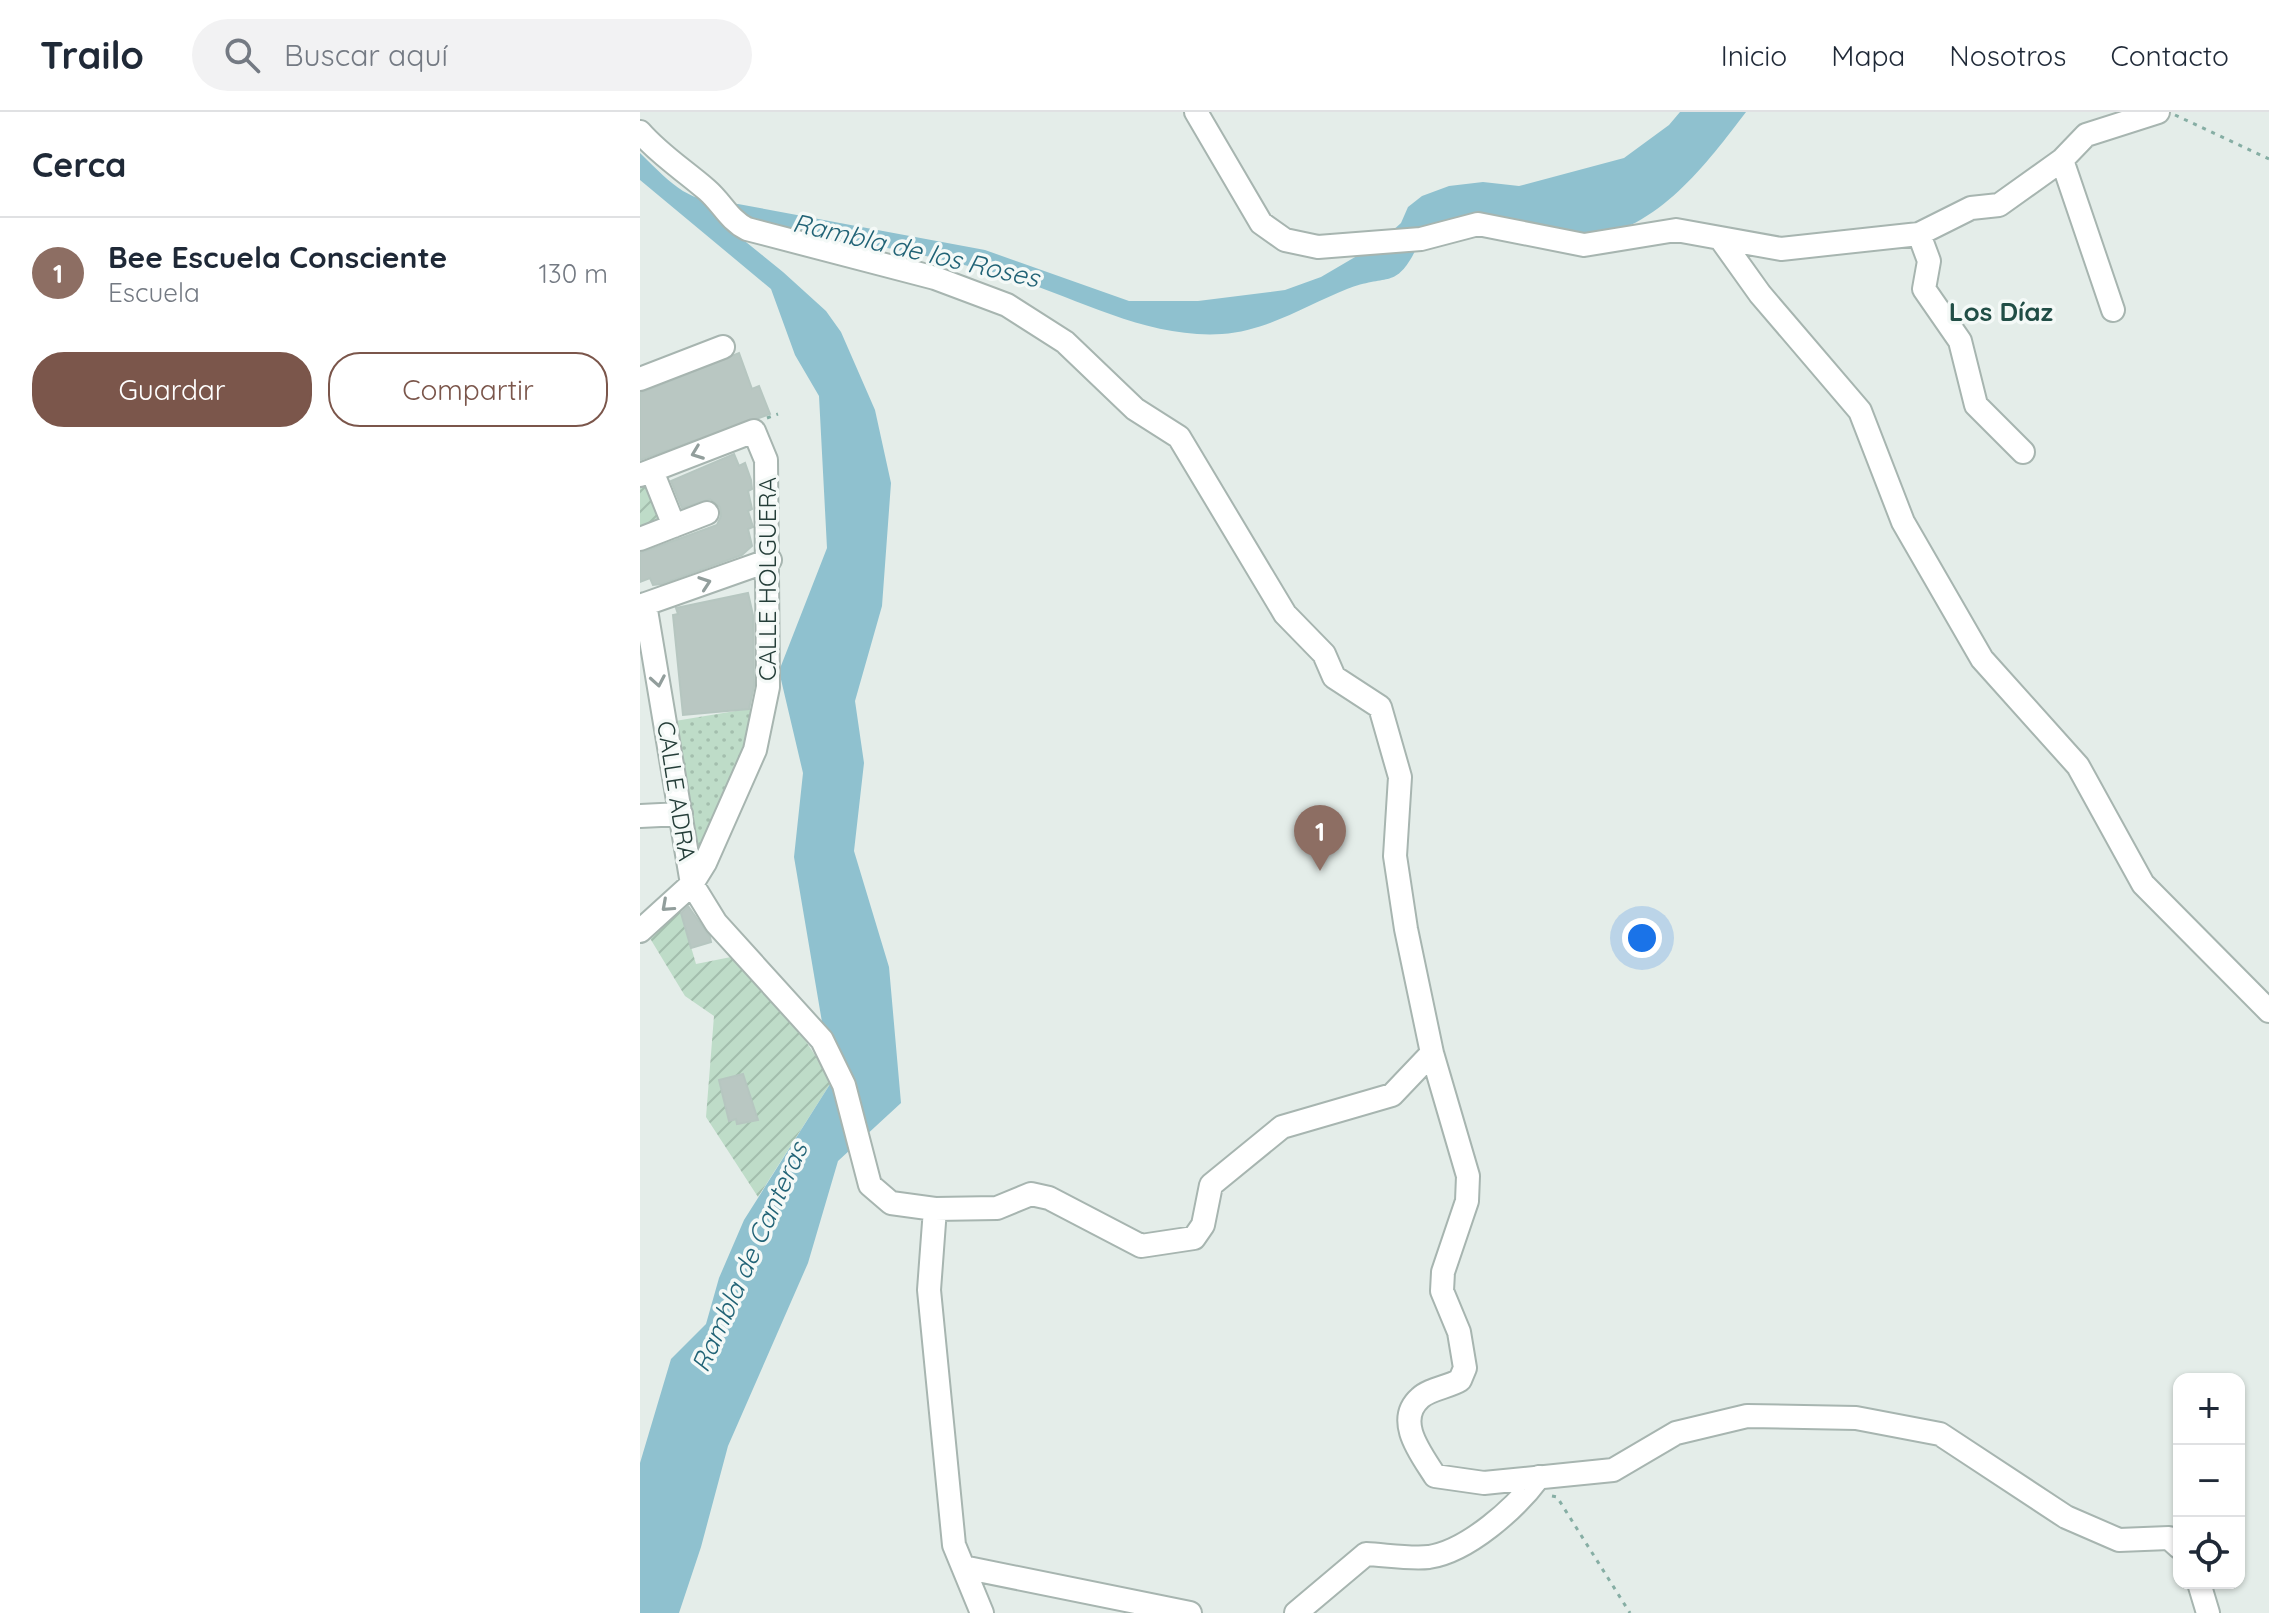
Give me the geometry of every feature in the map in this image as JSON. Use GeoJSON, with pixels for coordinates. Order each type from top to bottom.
{"type":"FeatureCollection","features":[{"type":"Feature","properties":{"kind":"street"},"geometry":{"type":"LineString","coordinates":[[1196,112],[1250,209],[1272,233],[1310,247],[1421,239],[1478,224],[1584,245],[1676,230],[1781,249],[1919,234],[1971,208],[1999,205],[2062,160],[2086,135],[2158,112]]}},
{"type":"Feature","properties":{"kind":"street"},"geometry":{"type":"LineString","coordinates":[[640,132],[747,229],[935,278],[1007,305],[1065,342],[1135,409],[1179,437],[1285,614],[1324,654],[1334,677],[1380,707],[1400,777],[1395,856],[1406,929],[1432,1053],[1468,1176],[1467,1201],[1443,1272],[1442,1291],[1459,1332],[1465,1368],[1460,1380],[1420,1397],[1410,1416],[1411,1438],[1435,1476],[1484,1483],[1534,1483],[1613,1470],[1676,1433],[1747,1416],[1856,1418],[1940,1434],[2066,1517],[2119,1540],[2169,1538],[2173,1542]]}},
{"type":"Feature","properties":{"kind":"street"},"geometry":{"type":"LineString","coordinates":[[2062,160],[2113,310]]}},
{"type":"Feature","properties":{"kind":"street"},"geometry":{"type":"LineString","coordinates":[[1919,234],[1929,261],[1924,289],[1960,341],[1976,405],[2023,452]]}},
{"type":"Feature","properties":{"kind":"street"},"geometry":{"type":"LineString","coordinates":[[1720,238],[1760,294],[1860,411],[1903,522],[1982,659],[2078,766],[2143,884],[2269,1011]]}},
{"type":"Feature","properties":{"kind":"street"},"geometry":{"type":"LineString","coordinates":[[640,379],[723,347]]}},
{"type":"Feature","properties":{"kind":"street","name":"CALLE HOLGUERA"},"geometry":{"type":"LineString","coordinates":[[640,931],[692,884],[755,750],[762,726],[769,671],[770,560],[766,460],[754,431],[646,473]]}},
{"type":"Feature","properties":{"kind":"street"},"geometry":{"type":"LineString","coordinates":[[646,473],[674,526]]}},
{"type":"Feature","properties":{"kind":"street"},"geometry":{"type":"LineString","coordinates":[[640,539],[707,513]]}},
{"type":"Feature","properties":{"kind":"street"},"geometry":{"type":"LineString","coordinates":[[643,605],[770,560]]}},
{"type":"Feature","properties":{"kind":"street","name":"CALLE ADRA"},"geometry":{"type":"LineString","coordinates":[[643,605],[692,884]]}},
{"type":"Feature","properties":{"kind":"street"},"geometry":{"type":"LineString","coordinates":[[640,816],[681,814]]}},
{"type":"Feature","properties":{"kind":"street"},"geometry":{"type":"LineString","coordinates":[[692,884],[716,923],[822,1040],[844,1085],[870,1185],[891,1203],[935,1209],[997,1208],[1031,1194],[1049,1198],[1141,1246],[1194,1238],[1203,1225],[1211,1185],[1282,1127],[1392,1095],[1432,1053]]}},
{"type":"Feature","properties":{"kind":"street"},"geometry":{"type":"LineString","coordinates":[[935,1209],[929,1290],[954,1545],[982,1613]]}},
{"type":"Feature","properties":{"kind":"street"},"geometry":{"type":"LineString","coordinates":[[1296,1613],[1366,1554],[1426,1557],[1450,1552],[1519,1504],[1534,1483]]}},
{"type":"Feature","properties":{"kind":"street"},"geometry":{"type":"LineString","coordinates":[[963,1567],[1190,1613]]}},
{"type":"Feature","properties":{"kind":"street"},"geometry":{"type":"LineString","coordinates":[[2201,1589],[2208,1613]]}},
{"type":"Feature","properties":{"kind":"path"},"geometry":{"type":"LineString","coordinates":[[2169,112],[2269,159]]}},
{"type":"Feature","properties":{"kind":"path"},"geometry":{"type":"LineString","coordinates":[[1534,1483],[1557,1497],[1630,1613]]}},
{"type":"Feature","properties":{"kind":"green space"},"geometry":{"type":"Polygon","coordinates":[[[640,475],[674,526],[640,539],[640,475]]]}},
{"type":"Feature","properties":{"kind":"green space"},"geometry":{"type":"Polygon","coordinates":[[[765,706],[701,872],[675,721],[765,706]]]}},
{"type":"Feature","properties":{"kind":"green space"},"geometry":{"type":"Polygon","coordinates":[[[680,909],[696,964],[736,956],[790,1017],[832,1081],[758,1197],[706,1117],[714,1016],[685,996],[648,935],[680,909]]]}},
{"type":"Feature","properties":{"kind":"water"},"geometry":{"type":"Polygon","coordinates":[[[1680,112],[1746,112],[1715,152],[1678,191],[1636,222],[1613,232],[1588,237],[1570,236],[1526,223],[1506,222],[1421,239],[1405,267],[1391,278],[1347,289],[1286,316],[1239,332],[1192,334],[1163,329],[1107,313],[995,273],[932,257],[740,219],[725,225],[826,311],[841,332],[875,410],[891,483],[882,606],[855,701],[864,763],[854,851],[889,967],[901,1103],[838,1161],[808,1263],[728,1446],[701,1547],[679,1613],[640,1613],[640,1463],[671,1359],[706,1324],[719,1278],[744,1220],[832,1081],[794,857],[803,773],[779,671],[827,548],[819,396],[795,355],[771,289],[640,180],[640,153],[673,184],[706,200],[985,250],[1129,301],[1198,301],[1285,290],[1321,277],[1379,243],[1401,223],[1408,207],[1422,196],[1449,186],[1483,182],[1519,186],[1624,158],[1669,125],[1680,112]]]}},
{"type":"Feature","properties":{"kind":"building"},"geometry":{"type":"Polygon","coordinates":[[[739,353],[752,389],[759,386],[770,414],[640,460],[640,393],[739,353]]]}},
{"type":"Feature","properties":{"kind":"building"},"geometry":{"type":"Polygon","coordinates":[[[734,454],[739,466],[745,463],[751,480],[752,489],[748,491],[752,509],[748,511],[753,527],[748,529],[752,546],[742,555],[662,584],[653,585],[650,578],[640,582],[640,553],[717,525],[721,516],[720,507],[710,499],[682,508],[671,481],[734,454]]]}},
{"type":"Feature","properties":{"kind":"building"},"geometry":{"type":"Polygon","coordinates":[[[748,593],[753,615],[754,686],[749,709],[683,715],[673,615],[678,614],[676,608],[748,593]]]}},
{"type":"Feature","properties":{"kind":"building"},"geometry":{"type":"Polygon","coordinates":[[[688,906],[711,942],[691,948],[681,913],[688,906]]]}},
{"type":"Feature","properties":{"kind":"building"},"geometry":{"type":"Polygon","coordinates":[[[743,1074],[758,1120],[737,1124],[736,1119],[729,1121],[719,1080],[743,1074]]]}},
{"type":"Feature","properties":{"kind":"place","name":"Bee Escuela Consciente"},"geometry":{"type":"Point","coordinates":[1320,871]}},
{"type":"Feature","properties":{"kind":"district","name":"Los Díaz"},"geometry":{"type":"Point","coordinates":[2001,311]}},
{"type":"Feature","properties":{"kind":"water label","name":"Rambla de los Roses"},"geometry":{"type":"Point","coordinates":[916,250]}},
{"type":"Feature","properties":{"kind":"water label","name":"Rambla de Canteras"},"geometry":{"type":"Point","coordinates":[749,1257]}}]}
